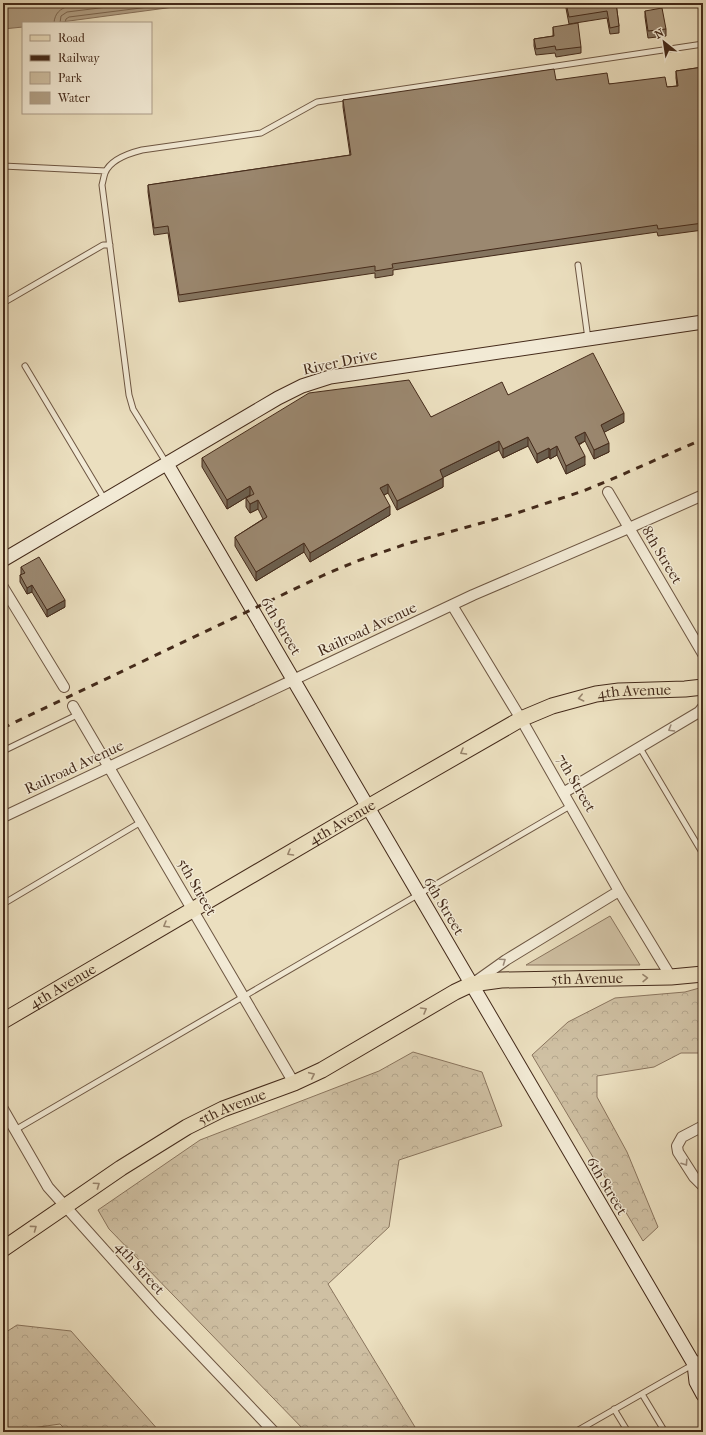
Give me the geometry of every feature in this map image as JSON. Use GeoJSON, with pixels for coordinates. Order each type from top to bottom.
{"type":"FeatureCollection","features":[{"type":"Feature","properties":{"kind":"main road","name":"4th Avenue"},"geometry":{"type":"LineString","coordinates":[[3,1022],[368,807],[521,719],[552,706],[596,694],[703,687]]}},
{"type":"Feature","properties":{"kind":"main road","name":"5th Avenue"},"geometry":{"type":"LineString","coordinates":[[3,1249],[151,1149],[204,1118],[223,1109],[294,1083],[322,1070],[455,992],[472,984],[501,980],[671,977],[703,974]]}},
{"type":"Feature","properties":{"kind":"street","name":"River Drive"},"geometry":{"type":"LineString","coordinates":[[3,560],[278,398],[302,386],[323,380],[376,370],[703,322]]}},
{"type":"Feature","properties":{"kind":"street","name":"6th Street"},"geometry":{"type":"LineString","coordinates":[[167,464],[294,679],[554,1127],[700,1365]]}},
{"type":"Feature","properties":{"kind":"street","name":"8th Street"},"geometry":{"type":"LineString","coordinates":[[608,492],[703,654]]}},
{"type":"Feature","properties":{"kind":"street","name":"Railroad Avenue"},"geometry":{"type":"LineString","coordinates":[[3,817],[452,605],[703,495]]}},
{"type":"Feature","properties":{"kind":"street"},"geometry":{"type":"LineString","coordinates":[[3,587],[64,687]]}},
{"type":"Feature","properties":{"kind":"street","name":"7th Street"},"geometry":{"type":"LineString","coordinates":[[452,605],[521,719],[618,891],[671,977]]}},
{"type":"Feature","properties":{"kind":"street"},"geometry":{"type":"LineString","coordinates":[[563,793],[699,712],[703,707]]}},
{"type":"Feature","properties":{"kind":"street","name":"5th Street"},"geometry":{"type":"LineString","coordinates":[[76,710],[294,1083]]}},
{"type":"Feature","properties":{"kind":"street","name":"5th Avenue"},"geometry":{"type":"LineString","coordinates":[[472,984],[506,960],[618,891]]}},
{"type":"Feature","properties":{"kind":"street","name":"4th Street"},"geometry":{"type":"LineString","coordinates":[[3,1109],[48,1187],[158,1310],[274,1432]]}},
{"type":"Feature","properties":{"kind":"street"},"geometry":{"type":"LineString","coordinates":[[703,1126],[682,1137],[677,1146],[678,1152],[694,1177],[703,1186]]}},
{"type":"Feature","properties":{"kind":"street"},"geometry":{"type":"LineString","coordinates":[[700,1365],[696,1382],[703,1395]]}},
{"type":"Feature","properties":{"kind":"lane"},"geometry":{"type":"LineString","coordinates":[[167,464],[133,409],[128,395],[102,185],[106,171],[118,159],[130,153],[142,150],[262,133],[316,102],[703,44]]}},
{"type":"Feature","properties":{"kind":"lane"},"geometry":{"type":"LineString","coordinates":[[3,166],[106,171]]}},
{"type":"Feature","properties":{"kind":"lane"},"geometry":{"type":"LineString","coordinates":[[3,303],[103,245],[110,244]]}},
{"type":"Feature","properties":{"kind":"lane"},"geometry":{"type":"LineString","coordinates":[[578,265],[588,339]]}},
{"type":"Feature","properties":{"kind":"lane"},"geometry":{"type":"LineString","coordinates":[[25,366],[106,500]]}},
{"type":"Feature","properties":{"kind":"lane"},"geometry":{"type":"LineString","coordinates":[[3,751],[76,710]]}},
{"type":"Feature","properties":{"kind":"lane"},"geometry":{"type":"LineString","coordinates":[[640,748],[703,854]]}},
{"type":"Feature","properties":{"kind":"lane"},"geometry":{"type":"LineString","coordinates":[[15,1130],[570,806]]}},
{"type":"Feature","properties":{"kind":"lane"},"geometry":{"type":"LineString","coordinates":[[3,904],[142,822]]}},
{"type":"Feature","properties":{"kind":"lane"},"geometry":{"type":"LineString","coordinates":[[575,1432],[614,1409],[700,1365]]}},
{"type":"Feature","properties":{"kind":"lane"},"geometry":{"type":"LineString","coordinates":[[642,1394],[665,1432]]}},
{"type":"Feature","properties":{"kind":"lane"},"geometry":{"type":"LineString","coordinates":[[614,1409],[628,1432]]}},
{"type":"Feature","properties":{"kind":"lane"},"geometry":{"type":"LineString","coordinates":[[586,1426],[590,1432]]}},
{"type":"Feature","properties":{"kind":"green space"},"geometry":{"type":"Polygon","coordinates":[[[610,916],[640,965],[526,965],[610,916]]]}},
{"type":"Feature","properties":{"kind":"green space"},"geometry":{"type":"Polygon","coordinates":[[[703,987],[703,1053],[681,1053],[654,1067],[597,1076],[597,1097],[627,1152],[658,1227],[643,1241],[532,1055],[568,1022],[615,998],[685,992],[703,987]]]}},
{"type":"Feature","properties":{"kind":"green space"},"geometry":{"type":"Polygon","coordinates":[[[413,1052],[482,1072],[502,1126],[399,1160],[389,1227],[328,1284],[418,1432],[306,1432],[109,1229],[98,1210],[200,1140],[379,1071],[413,1052]]]}},
{"type":"Feature","properties":{"kind":"green space"},"geometry":{"type":"Polygon","coordinates":[[[17,1325],[71,1331],[160,1432],[68,1432],[60,1424],[18,1430],[17,1432],[3,1432],[3,1334],[17,1325]]]}},
{"type":"Feature","properties":{"kind":"water"},"geometry":{"type":"Polygon","coordinates":[[[3,3],[204,3],[62,22],[22,22],[22,27],[3,29],[3,3]]]}},
{"type":"Feature","properties":{"kind":"building"},"geometry":{"type":"Polygon","coordinates":[[[566,3],[616,3],[619,26],[610,28],[607,11],[569,17],[566,3]]]}},
{"type":"Feature","properties":{"kind":"building"},"geometry":{"type":"Polygon","coordinates":[[[662,8],[666,29],[648,31],[645,11],[662,8]]]}},
{"type":"Feature","properties":{"kind":"building"},"geometry":{"type":"Polygon","coordinates":[[[578,23],[581,47],[556,50],[555,46],[536,49],[534,39],[554,36],[553,27],[578,23]]]}},
{"type":"Feature","properties":{"kind":"building"},"geometry":{"type":"Polygon","coordinates":[[[703,67],[703,223],[658,229],[657,225],[392,264],[393,268],[375,271],[375,266],[179,295],[168,226],[154,228],[148,185],[351,155],[343,100],[554,69],[556,80],[607,73],[609,84],[665,77],[667,87],[678,86],[676,71],[703,67]]]}},
{"type":"Feature","properties":{"kind":"building"},"geometry":{"type":"Polygon","coordinates":[[[593,353],[624,413],[601,425],[609,443],[594,450],[585,432],[575,437],[585,456],[566,466],[557,446],[537,454],[528,437],[503,449],[499,441],[440,470],[443,478],[397,501],[388,484],[380,488],[390,506],[310,553],[304,543],[256,572],[235,537],[267,517],[258,500],[250,504],[246,498],[254,494],[250,486],[227,500],[202,458],[309,393],[409,380],[431,417],[502,382],[508,395],[593,353]]]}},
{"type":"Feature","properties":{"kind":"building"},"geometry":{"type":"Polygon","coordinates":[[[39,557],[65,600],[47,610],[32,585],[27,588],[20,575],[25,573],[21,567],[39,557]]]}},
{"type":"Feature","properties":{"kind":"railway"},"geometry":{"type":"LineString","coordinates":[[3,728],[324,575],[357,561],[406,544],[514,514],[583,491],[703,439]]}}]}
